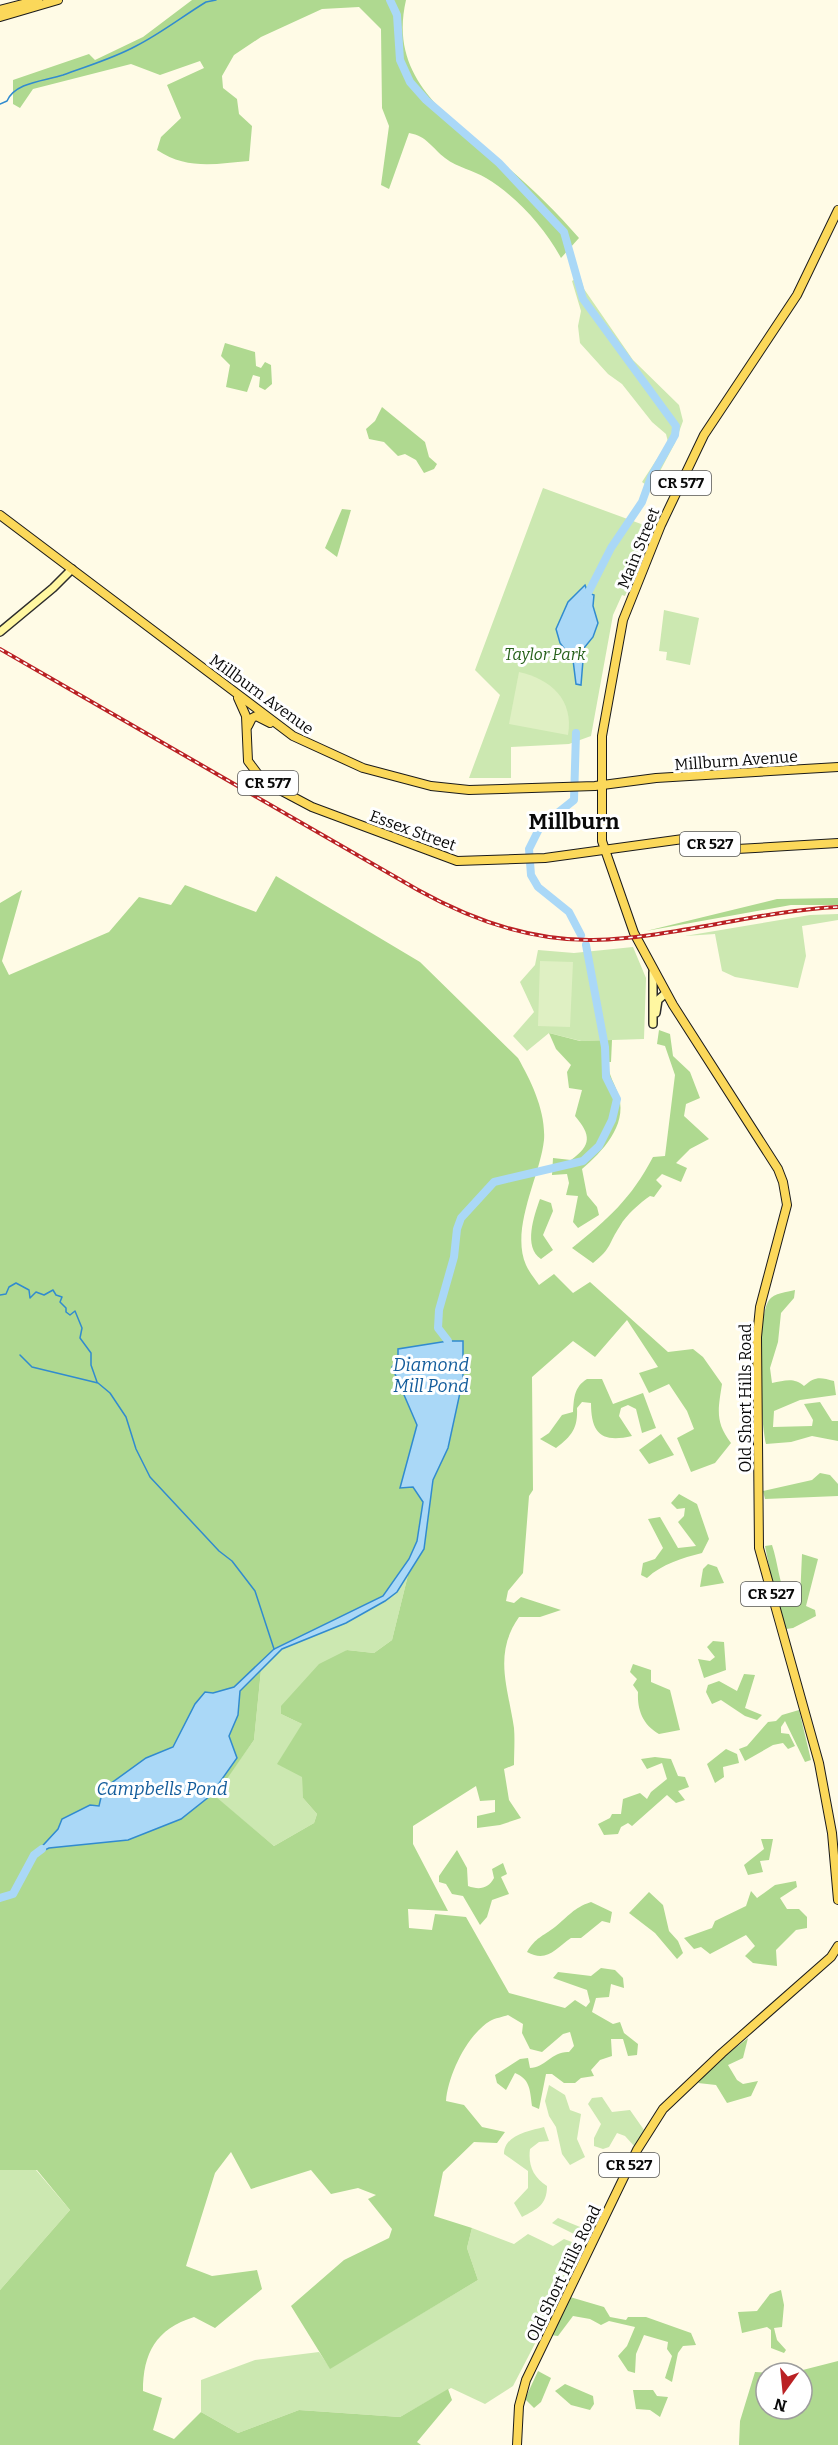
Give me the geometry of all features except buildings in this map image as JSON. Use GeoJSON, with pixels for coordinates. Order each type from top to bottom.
{"type":"FeatureCollection","features":[{"type":"Feature","properties":{"kind":"main road"},"geometry":{"type":"LineString","coordinates":[[0,10],[38,0]]}},
{"type":"Feature","properties":{"kind":"main road"},"geometry":{"type":"LineString","coordinates":[[0,17],[58,0]]}},
{"type":"Feature","properties":{"kind":"main road","name":"Main Street"},"geometry":{"type":"LineString","coordinates":[[634,933],[604,850],[601,785],[603,730],[623,620],[659,530],[704,435],[797,295],[838,210]]}},
{"type":"Feature","properties":{"kind":"main road","name":"Millburn Avenue"},"geometry":{"type":"LineString","coordinates":[[0,515],[292,736],[363,768],[438,787],[498,790],[601,785],[656,778],[838,767]]}},
{"type":"Feature","properties":{"kind":"main road"},"geometry":{"type":"LineString","coordinates":[[0,632],[72,569]]}},
{"type":"Feature","properties":{"kind":"main road","name":"Essex Street"},"geometry":{"type":"LineString","coordinates":[[234,692],[244,705],[247,757],[254,772],[263,781],[312,807],[457,861],[525,860],[683,839],[737,849],[838,843]]}},
{"type":"Feature","properties":{"kind":"main road"},"geometry":{"type":"LineString","coordinates":[[247,728],[250,720],[256,716],[292,736]]}},
{"type":"Feature","properties":{"kind":"main road","name":"Old Short Hills Road"},"geometry":{"type":"LineString","coordinates":[[634,933],[653,972],[778,1169],[786,1194],[784,1222],[758,1319],[759,1548],[819,1763],[835,1834],[838,1900]]}},
{"type":"Feature","properties":{"kind":"main road"},"geometry":{"type":"LineString","coordinates":[[653,972],[653,1024],[658,1000],[665,990]]}},
{"type":"Feature","properties":{"kind":"main road"},"geometry":{"type":"LineString","coordinates":[[653,997],[665,990]]}},
{"type":"Feature","properties":{"kind":"main road","name":"Old Short Hills Road"},"geometry":{"type":"LineString","coordinates":[[517,2445],[519,2406],[526,2380],[644,2137],[675,2097],[831,1957],[838,1946]]}},
{"type":"Feature","properties":{"kind":"green space"},"geometry":{"type":"Polygon","coordinates":[[[192,0],[406,0],[403,29],[406,54],[416,76],[430,97],[466,133],[517,175],[579,238],[561,258],[538,224],[519,203],[486,178],[450,161],[425,140],[409,133],[389,189],[381,185],[389,126],[382,108],[381,29],[359,7],[322,9],[261,37],[234,55],[222,76],[223,88],[237,99],[239,114],[252,126],[249,161],[190,163],[179,161],[157,150],[161,137],[181,118],[167,85],[204,68],[200,61],[160,75],[131,64],[33,89],[20,108],[13,104],[13,80],[89,54],[95,60],[143,37],[192,0]]]}},
{"type":"Feature","properties":{"kind":"green space"},"geometry":{"type":"Polygon","coordinates":[[[580,276],[584,289],[633,360],[679,405],[683,421],[675,443],[651,488],[642,482],[668,442],[666,434],[652,422],[622,384],[608,374],[580,343],[578,326],[581,311],[572,281],[580,276]]]}},
{"type":"Feature","properties":{"kind":"green space"},"geometry":{"type":"Polygon","coordinates":[[[225,343],[255,352],[256,366],[261,368],[265,362],[271,365],[272,384],[265,390],[259,387],[260,377],[253,375],[247,392],[226,387],[230,365],[221,356],[225,343]]]}},
{"type":"Feature","properties":{"kind":"green space"},"geometry":{"type":"Polygon","coordinates":[[[382,407],[425,442],[429,457],[437,464],[434,469],[424,473],[416,460],[405,454],[398,456],[384,442],[369,439],[366,429],[375,421],[382,407]]]}},
{"type":"Feature","properties":{"kind":"green space","name":"Taylor Park"},"geometry":{"type":"Polygon","coordinates":[[[543,488],[652,528],[625,596],[622,595],[613,615],[591,736],[569,744],[511,747],[511,778],[469,778],[500,695],[475,670],[543,488]]]}},
{"type":"Feature","properties":{"kind":"green space"},"geometry":{"type":"Polygon","coordinates":[[[342,509],[351,510],[337,557],[325,548],[342,509]]]}},
{"type":"Feature","properties":{"kind":"green space"},"geometry":{"type":"Polygon","coordinates":[[[664,610],[699,618],[690,665],[666,660],[667,652],[659,651],[664,610]]]}},
{"type":"Feature","properties":{"kind":"green space"},"geometry":{"type":"Polygon","coordinates":[[[519,672],[541,680],[558,693],[567,711],[568,735],[509,724],[519,672]]]}},
{"type":"Feature","properties":{"kind":"green space"},"geometry":{"type":"Polygon","coordinates":[[[276,876],[420,962],[518,1058],[537,1097],[544,1129],[544,1140],[522,1235],[522,1251],[529,1270],[539,1285],[554,1274],[573,1293],[590,1282],[668,1352],[693,1349],[703,1357],[722,1384],[719,1401],[720,1422],[731,1443],[715,1463],[691,1472],[677,1438],[694,1429],[687,1411],[669,1384],[649,1393],[639,1373],[658,1367],[627,1320],[595,1357],[573,1341],[532,1377],[533,1490],[529,1496],[523,1573],[508,1591],[506,1601],[514,1603],[521,1597],[561,1610],[540,1617],[519,1617],[506,1644],[504,1671],[514,1728],[514,1765],[504,1769],[509,1800],[521,1818],[500,1825],[477,1828],[477,1816],[495,1812],[495,1800],[480,1801],[476,1786],[413,1826],[413,1844],[448,1911],[408,1909],[409,1928],[432,1930],[435,1914],[466,1917],[509,1993],[565,2008],[575,2000],[586,2007],[590,2002],[587,1990],[553,1978],[558,1972],[591,1976],[601,1968],[615,1970],[623,1978],[624,1988],[611,1984],[609,1997],[596,1998],[592,2012],[613,2024],[620,2022],[624,2033],[638,2044],[637,2055],[628,2056],[623,2039],[611,2039],[612,2056],[600,2060],[591,2070],[594,2076],[581,2078],[575,2083],[564,2083],[552,2074],[546,2074],[539,2109],[532,2106],[531,2095],[524,2078],[515,2073],[506,2090],[497,2083],[495,2075],[520,2059],[528,2058],[530,2068],[558,2054],[569,2052],[574,2046],[570,2032],[563,2034],[542,2052],[530,2049],[522,2033],[523,2024],[508,2015],[492,2020],[482,2027],[460,2056],[450,2080],[446,2101],[464,2105],[482,2127],[505,2132],[497,2143],[474,2142],[443,2172],[434,2216],[472,2228],[467,2248],[478,2280],[330,2369],[291,2306],[344,2260],[389,2238],[392,2229],[368,2199],[376,2195],[358,2188],[331,2194],[311,2170],[251,2189],[231,2152],[215,2173],[186,2266],[212,2276],[257,2270],[262,2289],[215,2328],[194,2317],[170,2328],[154,2344],[146,2365],[143,2391],[162,2398],[153,2430],[174,2439],[201,2412],[238,2433],[299,2410],[400,2417],[448,2389],[452,2400],[417,2442],[421,2445],[0,2445],[0,2290],[70,2210],[37,2170],[0,2170],[0,903],[22,890],[2,961],[9,975],[109,932],[139,897],[171,905],[185,885],[256,912],[276,876]],[[448,1341],[398,1349],[398,1359],[392,1368],[417,1425],[400,1488],[413,1487],[423,1502],[417,1541],[409,1559],[383,1596],[274,1649],[235,1687],[213,1693],[205,1692],[173,1747],[36,1854],[49,1848],[181,1819],[210,1796],[238,1715],[240,1691],[261,1670],[254,1740],[215,1796],[274,1846],[314,1823],[317,1814],[303,1798],[302,1777],[277,1764],[302,1724],[281,1714],[281,1706],[319,1664],[347,1650],[374,1653],[392,1640],[408,1575],[424,1549],[433,1480],[448,1448],[463,1379],[448,1341]]]}},
{"type":"Feature","properties":{"kind":"green space"},"geometry":{"type":"Polygon","coordinates":[[[838,898],[838,905],[791,905],[646,931],[777,899],[838,898]]]}},
{"type":"Feature","properties":{"kind":"green space"},"geometry":{"type":"Polygon","coordinates":[[[838,914],[838,920],[802,926],[806,956],[798,988],[735,977],[722,971],[715,934],[685,936],[810,915],[838,914]]]}},
{"type":"Feature","properties":{"kind":"green space"},"geometry":{"type":"Polygon","coordinates":[[[633,947],[646,978],[644,1039],[581,1041],[549,1033],[527,1051],[513,1036],[534,1012],[520,982],[535,965],[538,950],[574,953],[633,947]]]}},
{"type":"Feature","properties":{"kind":"green space"},"geometry":{"type":"Polygon","coordinates":[[[540,961],[573,962],[570,1027],[538,1026],[540,961]]]}},
{"type":"Feature","properties":{"kind":"green space"},"geometry":{"type":"Polygon","coordinates":[[[659,1030],[670,1034],[673,1056],[690,1072],[700,1098],[686,1104],[684,1116],[709,1139],[690,1149],[676,1163],[687,1168],[681,1182],[662,1174],[656,1180],[662,1186],[654,1197],[650,1196],[629,1214],[607,1249],[593,1263],[572,1248],[627,1197],[653,1157],[665,1156],[675,1075],[665,1046],[657,1044],[659,1030]]]}},
{"type":"Feature","properties":{"kind":"green space"},"geometry":{"type":"Polygon","coordinates":[[[549,1033],[580,1041],[612,1040],[611,1062],[608,1062],[608,1067],[621,1108],[611,1138],[582,1169],[587,1195],[597,1207],[599,1215],[578,1228],[573,1222],[578,1196],[566,1195],[569,1183],[567,1174],[552,1175],[553,1158],[571,1160],[586,1144],[586,1134],[575,1116],[582,1090],[569,1088],[567,1072],[571,1065],[556,1049],[549,1033]]]}},
{"type":"Feature","properties":{"kind":"green space"},"geometry":{"type":"Polygon","coordinates":[[[540,1199],[551,1203],[553,1211],[543,1235],[553,1250],[541,1259],[532,1247],[531,1239],[540,1199]]]}},
{"type":"Feature","properties":{"kind":"green space"},"geometry":{"type":"Polygon","coordinates":[[[795,1290],[794,1298],[781,1313],[778,1342],[770,1368],[772,1383],[793,1381],[804,1386],[811,1380],[825,1379],[834,1381],[836,1395],[800,1400],[774,1411],[773,1427],[812,1426],[813,1420],[804,1404],[820,1402],[832,1421],[838,1421],[838,1441],[812,1436],[791,1442],[766,1444],[760,1370],[765,1311],[771,1298],[795,1290]]]}},
{"type":"Feature","properties":{"kind":"green space"},"geometry":{"type":"Polygon","coordinates":[[[587,1379],[602,1379],[613,1404],[643,1393],[656,1428],[642,1433],[636,1409],[628,1405],[621,1408],[619,1416],[632,1436],[606,1437],[596,1429],[591,1403],[582,1402],[577,1408],[573,1431],[562,1444],[556,1448],[540,1439],[549,1433],[562,1415],[573,1412],[577,1389],[587,1379]]]}},
{"type":"Feature","properties":{"kind":"green space"},"geometry":{"type":"Polygon","coordinates":[[[661,1434],[674,1455],[649,1464],[639,1450],[661,1434]]]}},
{"type":"Feature","properties":{"kind":"green space"},"geometry":{"type":"Polygon","coordinates":[[[820,1473],[830,1475],[838,1484],[838,1496],[765,1499],[763,1491],[812,1480],[820,1473]]]}},
{"type":"Feature","properties":{"kind":"green space"},"geometry":{"type":"Polygon","coordinates":[[[679,1494],[697,1504],[709,1539],[702,1553],[666,1565],[647,1578],[641,1575],[643,1563],[655,1559],[663,1548],[648,1519],[660,1517],[678,1548],[696,1546],[678,1522],[684,1516],[685,1508],[677,1509],[671,1503],[679,1494]]]}},
{"type":"Feature","properties":{"kind":"green space"},"geometry":{"type":"Polygon","coordinates":[[[772,1545],[787,1598],[800,1599],[802,1554],[818,1559],[806,1606],[815,1610],[816,1616],[793,1628],[786,1629],[773,1586],[765,1546],[772,1545]]]}},
{"type":"Feature","properties":{"kind":"green space"},"geometry":{"type":"Polygon","coordinates":[[[708,1564],[717,1567],[724,1583],[700,1587],[703,1569],[708,1564]]]}},
{"type":"Feature","properties":{"kind":"green space"},"geometry":{"type":"Polygon","coordinates":[[[408,1575],[392,1640],[374,1653],[347,1650],[281,1714],[302,1724],[303,1798],[317,1814],[314,1823],[274,1846],[214,1796],[254,1740],[261,1670],[282,1649],[346,1623],[397,1592],[408,1575]]]}},
{"type":"Feature","properties":{"kind":"green space"},"geometry":{"type":"Polygon","coordinates":[[[713,1641],[724,1642],[726,1670],[704,1678],[698,1659],[710,1661],[715,1657],[707,1647],[713,1641]]]}},
{"type":"Feature","properties":{"kind":"green space"},"geometry":{"type":"Polygon","coordinates":[[[633,1664],[651,1670],[651,1682],[670,1690],[680,1730],[659,1734],[645,1722],[640,1711],[638,1692],[633,1685],[637,1679],[630,1672],[633,1664]]]}},
{"type":"Feature","properties":{"kind":"green space"},"geometry":{"type":"Polygon","coordinates":[[[744,1674],[755,1675],[745,1708],[762,1715],[757,1720],[745,1716],[721,1700],[712,1704],[706,1692],[708,1685],[719,1681],[737,1691],[744,1674]]]}},
{"type":"Feature","properties":{"kind":"green space"},"geometry":{"type":"Polygon","coordinates":[[[799,1710],[811,1760],[805,1762],[785,1721],[781,1727],[781,1733],[789,1734],[795,1746],[788,1749],[783,1743],[773,1745],[745,1761],[739,1749],[747,1746],[768,1722],[776,1721],[782,1715],[799,1710]]]}},
{"type":"Feature","properties":{"kind":"green space"},"geometry":{"type":"Polygon","coordinates":[[[726,1749],[737,1754],[739,1763],[723,1767],[724,1777],[715,1783],[707,1764],[726,1749]]]}},
{"type":"Feature","properties":{"kind":"green space"},"geometry":{"type":"Polygon","coordinates":[[[655,1757],[671,1759],[678,1776],[685,1777],[689,1787],[678,1791],[685,1800],[676,1803],[667,1795],[632,1826],[628,1823],[621,1827],[618,1834],[604,1835],[598,1824],[610,1818],[612,1814],[621,1814],[623,1799],[640,1793],[647,1799],[651,1792],[667,1779],[662,1763],[647,1769],[641,1759],[655,1757]]]}},
{"type":"Feature","properties":{"kind":"green space"},"geometry":{"type":"Polygon","coordinates":[[[761,1839],[773,1839],[769,1860],[760,1861],[763,1872],[748,1875],[744,1865],[764,1849],[761,1839]]]}},
{"type":"Feature","properties":{"kind":"green space"},"geometry":{"type":"Polygon","coordinates":[[[457,1850],[467,1868],[468,1886],[479,1888],[486,1886],[494,1878],[492,1869],[503,1863],[507,1874],[501,1877],[509,1894],[492,1900],[487,1917],[480,1925],[463,1896],[452,1894],[446,1884],[439,1882],[439,1876],[457,1850]]]}},
{"type":"Feature","properties":{"kind":"green space"},"geometry":{"type":"Polygon","coordinates":[[[796,1881],[797,1887],[780,1898],[787,1909],[799,1909],[807,1917],[807,1928],[796,1930],[776,1950],[777,1966],[753,1963],[745,1956],[755,1946],[746,1935],[710,1954],[701,1947],[694,1949],[684,1938],[712,1928],[715,1921],[746,1906],[751,1891],[757,1898],[775,1885],[796,1881]]]}},
{"type":"Feature","properties":{"kind":"green space"},"geometry":{"type":"Polygon","coordinates":[[[649,1892],[663,1905],[669,1931],[678,1941],[683,1953],[677,1959],[655,1933],[629,1913],[649,1892]]]}},
{"type":"Feature","properties":{"kind":"green space"},"geometry":{"type":"Polygon","coordinates":[[[591,1902],[612,1912],[610,1923],[602,1921],[581,1938],[571,1938],[551,1953],[540,1956],[527,1952],[533,1943],[575,1910],[591,1902]]]}},
{"type":"Feature","properties":{"kind":"green space"},"geometry":{"type":"Polygon","coordinates":[[[748,2038],[743,2058],[728,2065],[737,2080],[743,2084],[758,2081],[751,2096],[727,2103],[716,2085],[698,2083],[712,2066],[748,2038]]]}},
{"type":"Feature","properties":{"kind":"green space"},"geometry":{"type":"Polygon","coordinates":[[[549,2085],[565,2095],[570,2110],[581,2114],[577,2139],[585,2157],[570,2165],[562,2154],[556,2127],[549,2116],[545,2101],[549,2085]]]}},
{"type":"Feature","properties":{"kind":"green space"},"geometry":{"type":"Polygon","coordinates":[[[602,2097],[612,2112],[630,2110],[644,2130],[635,2147],[625,2136],[617,2133],[609,2147],[603,2149],[594,2146],[594,2138],[601,2124],[588,2104],[592,2098],[602,2097]]]}},
{"type":"Feature","properties":{"kind":"green space"},"geometry":{"type":"Polygon","coordinates":[[[544,2127],[549,2141],[539,2142],[530,2149],[530,2155],[532,2170],[547,2186],[547,2192],[540,2206],[522,2217],[514,2203],[528,2188],[528,2171],[504,2154],[505,2148],[508,2142],[518,2135],[544,2127]]]}},
{"type":"Feature","properties":{"kind":"green space"},"geometry":{"type":"Polygon","coordinates":[[[0,2170],[36,2170],[70,2210],[0,2290],[0,2170]]]}},
{"type":"Feature","properties":{"kind":"green space"},"geometry":{"type":"Polygon","coordinates":[[[592,2205],[604,2212],[591,2241],[584,2233],[576,2235],[552,2223],[558,2218],[585,2229],[592,2205]]]}},
{"type":"Feature","properties":{"kind":"green space"},"geometry":{"type":"Polygon","coordinates":[[[472,2228],[514,2244],[528,2234],[553,2246],[564,2239],[585,2247],[513,2386],[485,2404],[451,2388],[400,2417],[299,2410],[238,2433],[201,2412],[201,2380],[255,2360],[319,2352],[330,2368],[478,2280],[467,2248],[472,2228]]]}},
{"type":"Feature","properties":{"kind":"green space"},"geometry":{"type":"Polygon","coordinates":[[[781,2290],[784,2305],[782,2327],[774,2328],[777,2340],[786,2350],[784,2353],[771,2348],[771,2330],[767,2327],[742,2333],[738,2312],[757,2311],[770,2294],[781,2290]]]}},
{"type":"Feature","properties":{"kind":"green space"},"geometry":{"type":"Polygon","coordinates":[[[570,2297],[604,2307],[610,2317],[626,2320],[628,2317],[646,2317],[691,2333],[696,2345],[683,2346],[678,2353],[672,2382],[665,2378],[672,2356],[667,2349],[668,2342],[644,2335],[636,2354],[635,2373],[628,2371],[618,2356],[627,2346],[635,2327],[609,2321],[601,2325],[590,2319],[573,2316],[558,2336],[550,2335],[570,2297]]]}},
{"type":"Feature","properties":{"kind":"green space"},"geometry":{"type":"Polygon","coordinates":[[[838,2361],[838,2445],[739,2445],[740,2421],[754,2375],[754,2421],[814,2421],[814,2367],[838,2361]]]}},
{"type":"Feature","properties":{"kind":"green space"},"geometry":{"type":"Polygon","coordinates":[[[538,2371],[551,2378],[541,2402],[534,2408],[525,2399],[538,2371]]]}},
{"type":"Feature","properties":{"kind":"green space"},"geometry":{"type":"Polygon","coordinates":[[[565,2384],[593,2396],[594,2404],[590,2410],[571,2405],[555,2391],[565,2384]]]}},
{"type":"Feature","properties":{"kind":"green space"},"geometry":{"type":"Polygon","coordinates":[[[633,2390],[653,2390],[657,2396],[668,2397],[660,2417],[650,2410],[636,2409],[633,2390]]]}},
{"type":"Feature","properties":{"kind":"water"},"geometry":{"type":"Polygon","coordinates":[[[585,585],[588,593],[594,595],[593,606],[598,623],[593,637],[584,648],[581,685],[576,684],[573,660],[560,643],[556,629],[568,602],[585,585]]]}},
{"type":"Feature","properties":{"kind":"water"},"geometry":{"type":"Polygon","coordinates":[[[448,1341],[463,1341],[463,1379],[448,1448],[433,1480],[424,1549],[397,1592],[346,1623],[282,1649],[240,1691],[238,1715],[229,1736],[237,1758],[210,1796],[181,1819],[128,1840],[49,1848],[34,1855],[58,1829],[62,1819],[90,1805],[99,1806],[103,1789],[146,1758],[173,1747],[195,1704],[205,1692],[213,1693],[234,1687],[274,1649],[383,1596],[409,1559],[417,1541],[423,1502],[413,1487],[400,1488],[417,1425],[392,1367],[398,1359],[398,1349],[448,1341]]]}},
{"type":"Feature","properties":{"kind":"waterway"},"geometry":{"type":"LineString","coordinates":[[0,104],[7,101],[23,86],[63,75],[127,51],[206,2],[216,0]]}},
{"type":"Feature","properties":{"kind":"waterway"},"geometry":{"type":"LineString","coordinates":[[390,0],[397,15],[400,60],[410,82],[426,100],[499,163],[564,232],[583,299],[676,426],[675,435],[651,477],[642,502],[611,548],[584,601]]}},
{"type":"Feature","properties":{"kind":"waterway"},"geometry":{"type":"LineString","coordinates":[[576,733],[574,800],[540,827],[529,849],[531,875],[538,887],[569,912],[581,935]]}},
{"type":"Feature","properties":{"kind":"waterway","name":"Diamond Mill Pond"},"geometry":{"type":"LineString","coordinates":[[447,1353],[448,1341],[438,1328],[439,1310],[454,1257],[457,1229],[461,1218],[494,1182],[583,1161],[599,1146],[612,1120],[617,1099],[606,1077],[605,1047],[586,945]]}},
{"type":"Feature","properties":{"kind":"waterway"},"geometry":{"type":"LineString","coordinates":[[0,1295],[6,1294],[9,1287],[16,1283],[29,1290],[30,1298],[36,1292],[44,1295],[53,1290],[56,1295],[62,1297],[60,1302],[66,1308],[66,1312],[70,1315],[75,1311],[82,1328],[80,1338],[91,1353],[91,1365],[97,1382]]}},
{"type":"Feature","properties":{"kind":"waterway"},"geometry":{"type":"LineString","coordinates":[[20,1355],[32,1367],[98,1383],[110,1393],[126,1417],[136,1449],[150,1477],[219,1551],[232,1561],[255,1591],[274,1649]]}},
{"type":"Feature","properties":{"kind":"waterway"},"geometry":{"type":"LineString","coordinates":[[0,1898],[13,1894],[34,1855],[42,1849]]}},
{"type":"Feature","properties":{"kind":"railway"},"geometry":{"type":"LineString","coordinates":[[0,649],[418,890],[459,911],[502,927],[547,937],[593,940],[654,935],[807,909],[838,907]]}},
{"type":"Feature","properties":{"kind":"district","name":"Millburn"},"geometry":{"type":"Point","coordinates":[574,821]}},
{"type":"Feature","properties":{"kind":"water label","name":"Campbells Pond"},"geometry":{"type":"Point","coordinates":[162,1789]}}]}
